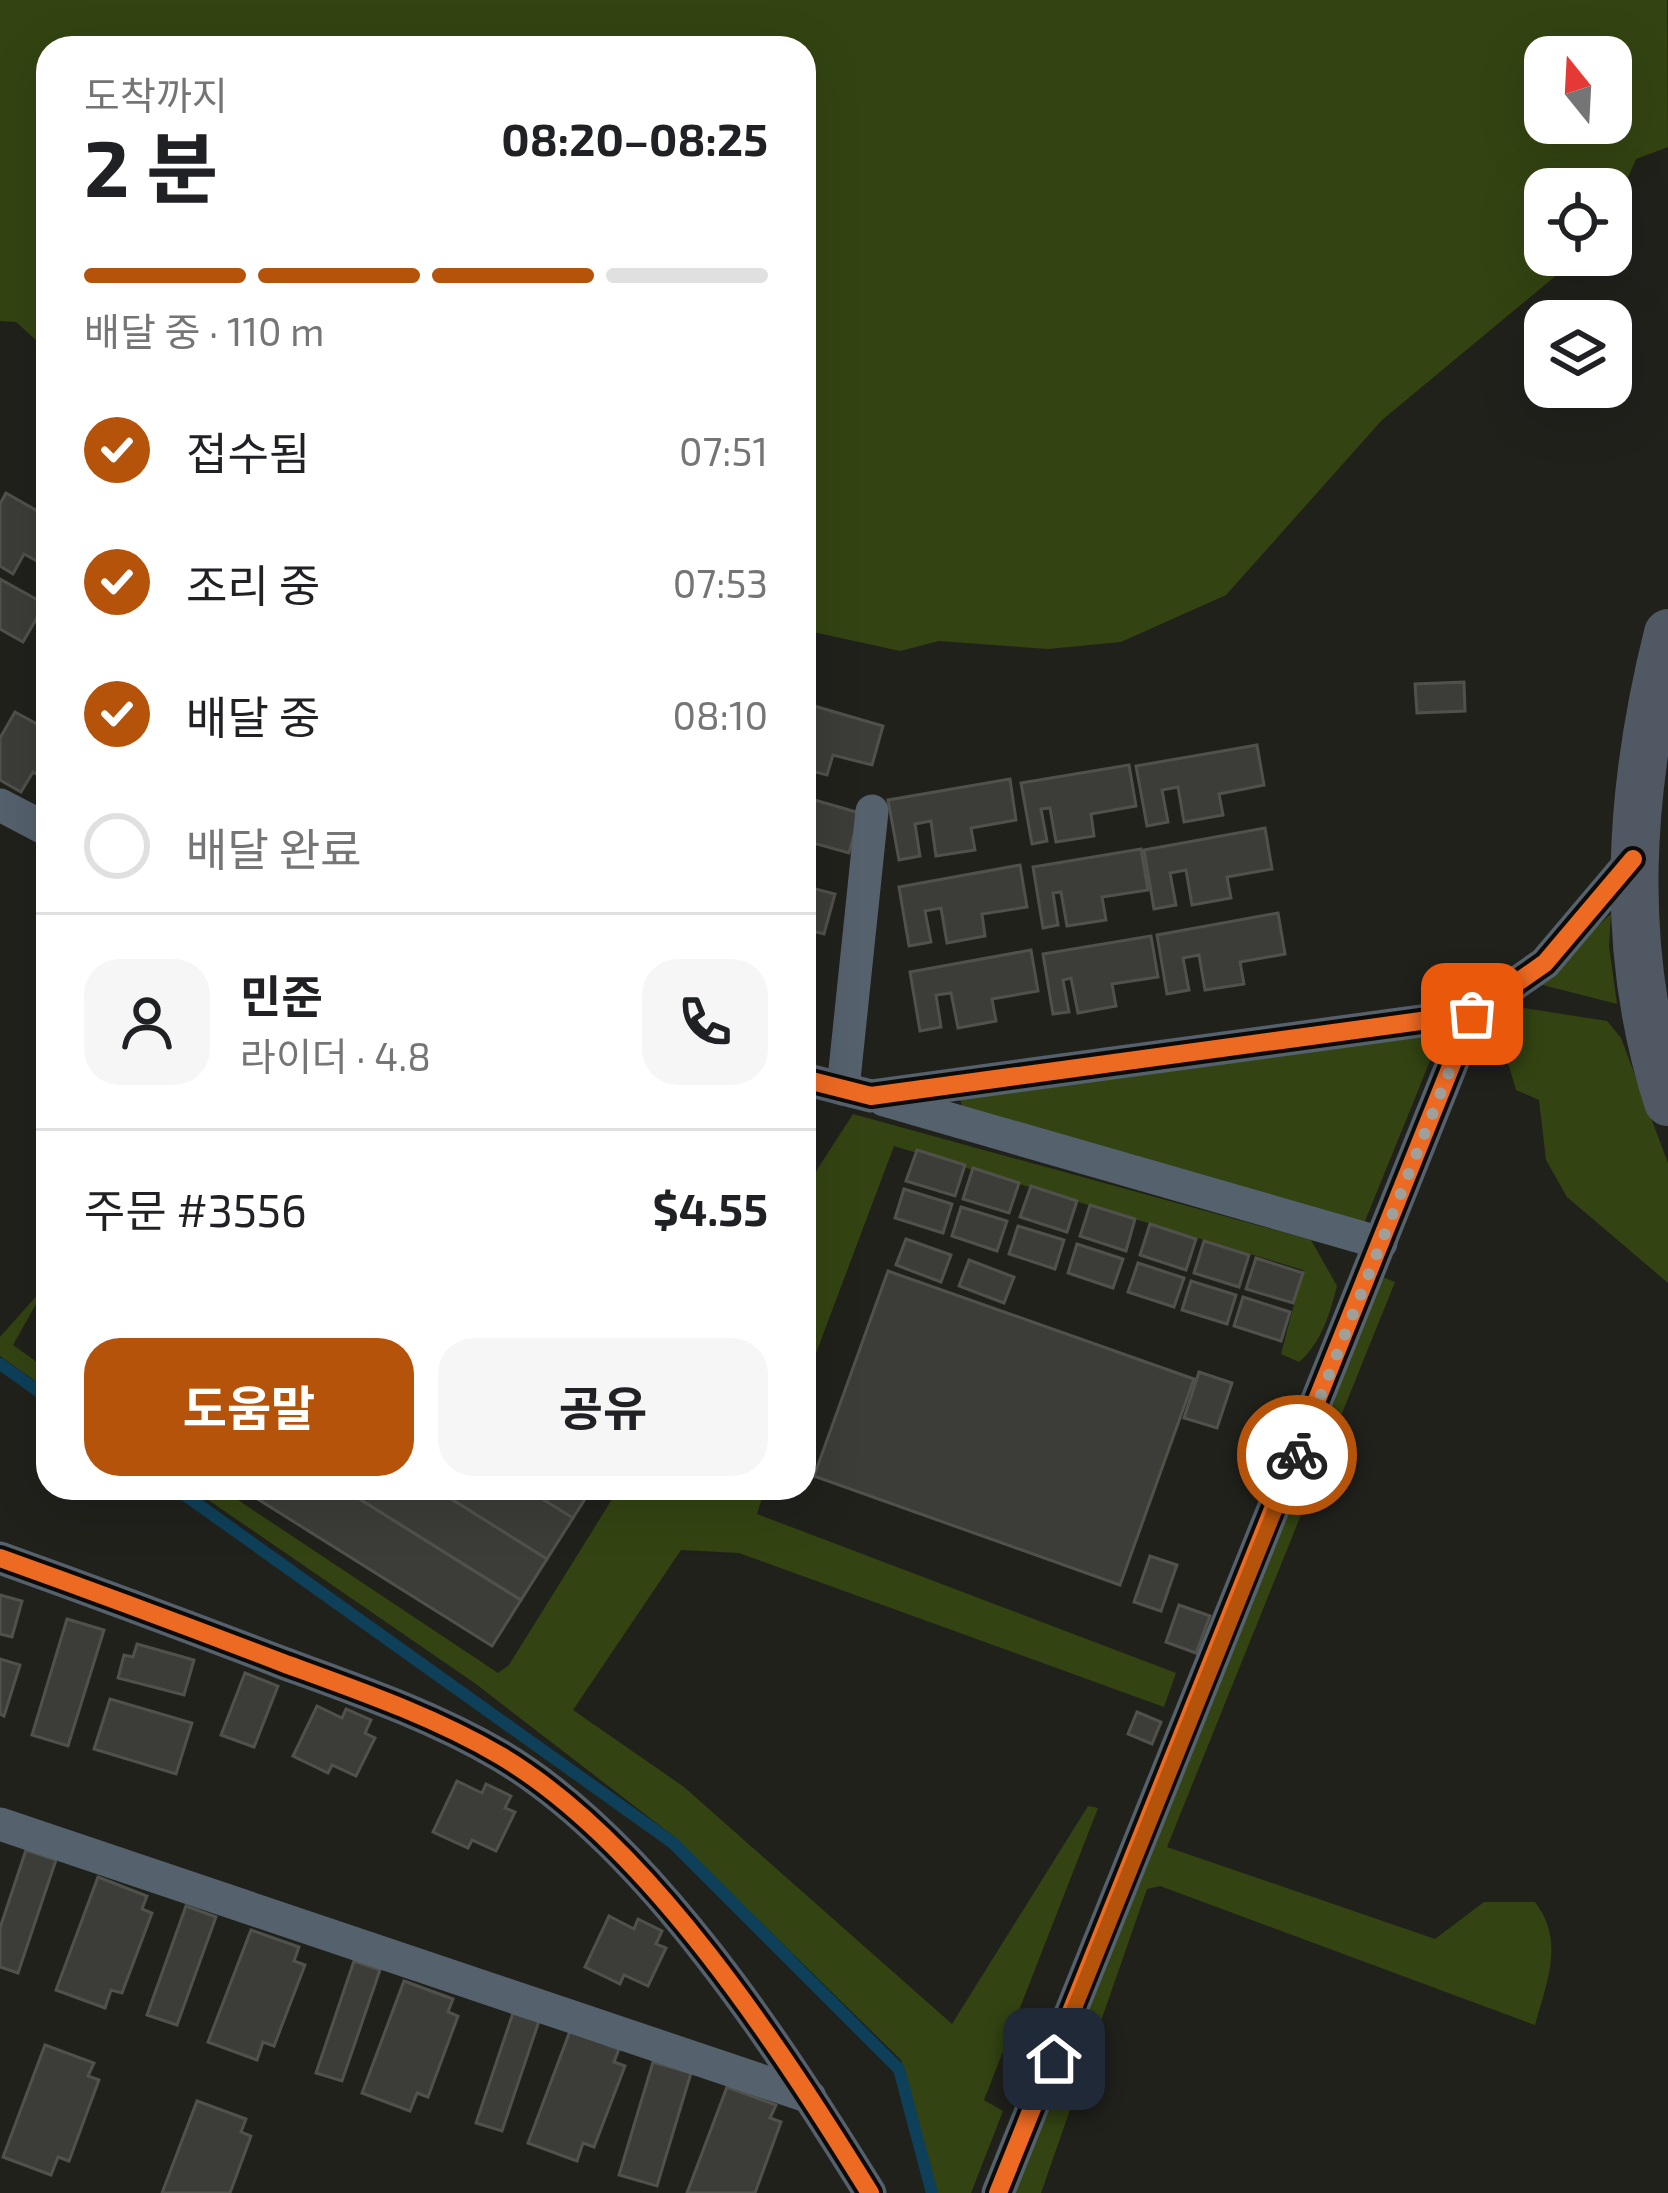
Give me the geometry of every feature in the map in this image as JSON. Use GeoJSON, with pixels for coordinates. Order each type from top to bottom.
{"type":"FeatureCollection","features":[{"type":"Feature","properties":{"kind":"street"},"geometry":{"type":"LineString","coordinates":[[1668,634],[1648,731],[1633,860],[1642,997],[1668,1102]]}},
{"type":"Feature","properties":{"kind":"street"},"geometry":{"type":"LineString","coordinates":[[0,805],[36,824]]}},
{"type":"Feature","properties":{"kind":"street"},"geometry":{"type":"LineString","coordinates":[[857,1093],[872,811]]}},
{"type":"Feature","properties":{"kind":"street"},"geometry":{"type":"LineString","coordinates":[[857,1093],[1472,1014],[1545,963],[1633,860]]}},
{"type":"Feature","properties":{"kind":"street"},"geometry":{"type":"LineString","coordinates":[[998,2193],[1472,1014]]}},
{"type":"Feature","properties":{"kind":"street"},"geometry":{"type":"LineString","coordinates":[[816,1082],[1381,1243]]}},
{"type":"Feature","properties":{"kind":"street"},"geometry":{"type":"LineString","coordinates":[[0,1558],[415,1713],[504,1758],[570,1809],[668,1906],[810,2097],[870,2193]]}},
{"type":"Feature","properties":{"kind":"street"},"geometry":{"type":"LineString","coordinates":[[0,1824],[810,2097]]}},
{"type":"Feature","properties":{"kind":"green space"},"geometry":{"type":"Polygon","coordinates":[[[0,0],[1667,0],[1668,147],[1636,159],[1632,168],[1524,168],[1524,276],[1556,276],[1382,420],[1226,595],[1121,642],[1048,649],[939,641],[900,651],[816,633],[816,36],[36,36],[36,340],[16,322],[0,321],[0,0]]]}},
{"type":"Feature","properties":{"kind":"green space"},"geometry":{"type":"Polygon","coordinates":[[[1611,914],[1609,946],[1617,1004],[1535,983],[1611,914]]]}},
{"type":"Feature","properties":{"kind":"green space"},"geometry":{"type":"Polygon","coordinates":[[[1511,1006],[1607,1021],[1621,1038],[1668,1163],[1668,1283],[1567,1197],[1546,1160],[1539,1100],[1516,1090],[1494,1015],[1511,1006]]]}},
{"type":"Feature","properties":{"kind":"green space"},"geometry":{"type":"Polygon","coordinates":[[[1426,1035],[1430,1061],[1365,1221],[1349,1228],[962,1107],[960,1098],[1426,1035]]]}},
{"type":"Feature","properties":{"kind":"green space"},"geometry":{"type":"Polygon","coordinates":[[[853,1114],[1311,1240],[1337,1286],[1324,1327],[1299,1362],[1281,1354],[1303,1270],[894,1146],[816,1353],[816,1171],[853,1114]]]}},
{"type":"Feature","properties":{"kind":"green space"},"geometry":{"type":"Polygon","coordinates":[[[1380,1276],[1395,1282],[1167,1847],[1435,1939],[1484,1902],[1535,1902],[1549,1931],[1551,1962],[1535,2025],[1160,1886],[1147,1889],[1041,2193],[1011,2193],[1380,1276]]]}},
{"type":"Feature","properties":{"kind":"green space"},"geometry":{"type":"Polygon","coordinates":[[[36,1296],[13,1345],[36,1361],[36,1382],[0,1356],[0,1337],[36,1296]]]}},
{"type":"Feature","properties":{"kind":"green space"},"geometry":{"type":"Polygon","coordinates":[[[208,1500],[238,1500],[498,1673],[509,1665],[612,1500],[761,1500],[757,1514],[1176,1673],[1164,1707],[739,1553],[681,1550],[573,1710],[684,1787],[952,2024],[1088,1806],[1098,1808],[984,2100],[1003,2111],[971,2193],[937,2193],[901,2060],[672,1835],[476,1684],[208,1500]]]}},
{"type":"Feature","properties":{"kind":"building"},"geometry":{"type":"Polygon","coordinates":[[[6,493],[36,510],[36,560],[24,554],[13,574],[0,566],[0,504],[6,493]]]}},
{"type":"Feature","properties":{"kind":"building"},"geometry":{"type":"Polygon","coordinates":[[[0,579],[36,599],[36,620],[23,642],[0,629],[0,579]]]}},
{"type":"Feature","properties":{"kind":"building"},"geometry":{"type":"Polygon","coordinates":[[[1464,682],[1465,711],[1417,713],[1415,684],[1464,682]]]}},
{"type":"Feature","properties":{"kind":"building"},"geometry":{"type":"Polygon","coordinates":[[[816,706],[883,726],[872,765],[833,755],[827,775],[816,772],[816,706]]]}},
{"type":"Feature","properties":{"kind":"building"},"geometry":{"type":"Polygon","coordinates":[[[15,712],[36,723],[36,774],[21,792],[0,780],[0,738],[15,712]]]}},
{"type":"Feature","properties":{"kind":"building"},"geometry":{"type":"Polygon","coordinates":[[[1257,745],[1264,785],[1219,794],[1223,815],[1184,822],[1178,787],[1162,790],[1168,822],[1147,826],[1136,766],[1257,745]]]}},
{"type":"Feature","properties":{"kind":"building"},"geometry":{"type":"Polygon","coordinates":[[[1129,765],[1136,806],[1091,814],[1094,836],[1056,842],[1050,808],[1041,809],[1047,841],[1032,844],[1021,783],[1129,765]]]}},
{"type":"Feature","properties":{"kind":"building"},"geometry":{"type":"Polygon","coordinates":[[[1010,779],[1016,820],[971,828],[975,850],[936,856],[931,821],[915,824],[920,856],[899,860],[888,800],[1010,779]]]}},
{"type":"Feature","properties":{"kind":"building"},"geometry":{"type":"Polygon","coordinates":[[[816,800],[860,813],[849,853],[816,844],[816,800]]]}},
{"type":"Feature","properties":{"kind":"building"},"geometry":{"type":"Polygon","coordinates":[[[1265,828],[1272,869],[1227,877],[1231,898],[1192,905],[1186,870],[1170,873],[1176,905],[1154,909],[1144,850],[1265,828]]]}},
{"type":"Feature","properties":{"kind":"building"},"geometry":{"type":"Polygon","coordinates":[[[1141,849],[1148,890],[1102,897],[1106,920],[1067,926],[1061,892],[1053,893],[1058,925],[1043,928],[1033,867],[1141,849]]]}},
{"type":"Feature","properties":{"kind":"building"},"geometry":{"type":"Polygon","coordinates":[[[1020,865],[1027,907],[982,914],[985,936],[947,943],[941,908],[925,911],[931,942],[909,946],[899,887],[1020,865]]]}},
{"type":"Feature","properties":{"kind":"building"},"geometry":{"type":"Polygon","coordinates":[[[816,889],[835,894],[824,934],[816,932],[816,889]]]}},
{"type":"Feature","properties":{"kind":"building"},"geometry":{"type":"Polygon","coordinates":[[[1278,913],[1285,954],[1240,962],[1244,984],[1205,990],[1199,955],[1183,958],[1189,990],[1167,994],[1157,935],[1278,913]]]}},
{"type":"Feature","properties":{"kind":"building"},"geometry":{"type":"Polygon","coordinates":[[[1151,936],[1158,977],[1112,984],[1116,1006],[1078,1013],[1071,978],[1063,980],[1069,1012],[1053,1014],[1043,954],[1151,936]]]}},
{"type":"Feature","properties":{"kind":"building"},"geometry":{"type":"Polygon","coordinates":[[[1031,950],[1038,991],[992,999],[996,1021],[958,1028],[951,993],[936,995],[941,1027],[920,1031],[910,972],[1031,950]]]}},
{"type":"Feature","properties":{"kind":"building"},"geometry":{"type":"Polygon","coordinates":[[[917,1150],[965,1165],[955,1196],[906,1181],[917,1150]]]}},
{"type":"Feature","properties":{"kind":"building"},"geometry":{"type":"Polygon","coordinates":[[[973,1168],[1019,1183],[1009,1213],[963,1199],[973,1168]]]}},
{"type":"Feature","properties":{"kind":"building"},"geometry":{"type":"Polygon","coordinates":[[[1031,1186],[1077,1201],[1067,1232],[1020,1217],[1031,1186]]]}},
{"type":"Feature","properties":{"kind":"building"},"geometry":{"type":"Polygon","coordinates":[[[904,1189],[952,1204],[943,1233],[895,1218],[904,1189]]]}},
{"type":"Feature","properties":{"kind":"building"},"geometry":{"type":"Polygon","coordinates":[[[1090,1205],[1135,1219],[1126,1251],[1080,1236],[1090,1205]]]}},
{"type":"Feature","properties":{"kind":"building"},"geometry":{"type":"Polygon","coordinates":[[[961,1207],[1007,1221],[997,1251],[952,1236],[961,1207]]]}},
{"type":"Feature","properties":{"kind":"building"},"geometry":{"type":"Polygon","coordinates":[[[1150,1224],[1196,1239],[1186,1270],[1140,1255],[1150,1224]]]}},
{"type":"Feature","properties":{"kind":"building"},"geometry":{"type":"Polygon","coordinates":[[[1018,1226],[1064,1240],[1055,1269],[1009,1254],[1018,1226]]]}},
{"type":"Feature","properties":{"kind":"building"},"geometry":{"type":"Polygon","coordinates":[[[906,1239],[951,1255],[941,1282],[896,1265],[906,1239]]]}},
{"type":"Feature","properties":{"kind":"building"},"geometry":{"type":"Polygon","coordinates":[[[1204,1241],[1249,1255],[1239,1287],[1194,1273],[1204,1241]]]}},
{"type":"Feature","properties":{"kind":"building"},"geometry":{"type":"Polygon","coordinates":[[[1077,1244],[1123,1259],[1113,1288],[1068,1273],[1077,1244]]]}},
{"type":"Feature","properties":{"kind":"building"},"geometry":{"type":"Polygon","coordinates":[[[1256,1258],[1303,1273],[1293,1303],[1246,1289],[1256,1258]]]}},
{"type":"Feature","properties":{"kind":"building"},"geometry":{"type":"Polygon","coordinates":[[[969,1260],[1014,1277],[1004,1303],[959,1286],[969,1260]]]}},
{"type":"Feature","properties":{"kind":"building"},"geometry":{"type":"Polygon","coordinates":[[[1138,1263],[1184,1278],[1174,1307],[1128,1292],[1138,1263]]]}},
{"type":"Feature","properties":{"kind":"building"},"geometry":{"type":"Polygon","coordinates":[[[888,1271],[1194,1379],[1120,1585],[816,1477],[888,1271]]]}},
{"type":"Feature","properties":{"kind":"building"},"geometry":{"type":"Polygon","coordinates":[[[1191,1281],[1236,1295],[1227,1324],[1182,1310],[1191,1281]]]}},
{"type":"Feature","properties":{"kind":"building"},"geometry":{"type":"Polygon","coordinates":[[[1243,1297],[1290,1312],[1281,1341],[1234,1326],[1243,1297]]]}},
{"type":"Feature","properties":{"kind":"building"},"geometry":{"type":"Polygon","coordinates":[[[1199,1372],[1232,1383],[1217,1428],[1184,1418],[1199,1372]]]}},
{"type":"Feature","properties":{"kind":"building"},"geometry":{"type":"Polygon","coordinates":[[[259,1500],[361,1500],[521,1600],[492,1646],[259,1500]]]}},
{"type":"Feature","properties":{"kind":"building"},"geometry":{"type":"Polygon","coordinates":[[[361,1500],[453,1500],[547,1559],[521,1600],[361,1500]]]}},
{"type":"Feature","properties":{"kind":"building"},"geometry":{"type":"Polygon","coordinates":[[[453,1500],[544,1500],[573,1518],[547,1559],[453,1500]]]}},
{"type":"Feature","properties":{"kind":"building"},"geometry":{"type":"Polygon","coordinates":[[[544,1500],[584,1500],[573,1518],[544,1500]]]}},
{"type":"Feature","properties":{"kind":"building"},"geometry":{"type":"Polygon","coordinates":[[[1150,1556],[1177,1565],[1161,1611],[1134,1602],[1150,1556]]]}},
{"type":"Feature","properties":{"kind":"building"},"geometry":{"type":"Polygon","coordinates":[[[0,1595],[22,1601],[12,1637],[0,1634],[0,1595]]]}},
{"type":"Feature","properties":{"kind":"building"},"geometry":{"type":"Polygon","coordinates":[[[1179,1605],[1210,1616],[1196,1653],[1166,1642],[1179,1605]]]}},
{"type":"Feature","properties":{"kind":"building"},"geometry":{"type":"Polygon","coordinates":[[[67,1619],[104,1630],[68,1746],[32,1735],[67,1619]]]}},
{"type":"Feature","properties":{"kind":"building"},"geometry":{"type":"Polygon","coordinates":[[[137,1644],[194,1660],[184,1695],[118,1678],[124,1655],[133,1657],[137,1644]]]}},
{"type":"Feature","properties":{"kind":"building"},"geometry":{"type":"Polygon","coordinates":[[[0,1659],[20,1665],[4,1716],[0,1714],[0,1659]]]}},
{"type":"Feature","properties":{"kind":"building"},"geometry":{"type":"Polygon","coordinates":[[[245,1673],[278,1686],[254,1747],[221,1735],[245,1673]]]}},
{"type":"Feature","properties":{"kind":"building"},"geometry":{"type":"Polygon","coordinates":[[[110,1699],[192,1723],[176,1774],[94,1749],[110,1699]]]}},
{"type":"Feature","properties":{"kind":"building"},"geometry":{"type":"Polygon","coordinates":[[[317,1706],[342,1718],[346,1709],[371,1720],[365,1733],[375,1738],[356,1776],[332,1765],[328,1773],[293,1756],[317,1706]]]}},
{"type":"Feature","properties":{"kind":"building"},"geometry":{"type":"Polygon","coordinates":[[[1137,1712],[1161,1722],[1152,1744],[1128,1734],[1137,1712]]]}},
{"type":"Feature","properties":{"kind":"building"},"geometry":{"type":"Polygon","coordinates":[[[457,1781],[482,1793],[486,1784],[511,1796],[505,1808],[515,1812],[496,1851],[472,1840],[468,1848],[433,1832],[457,1781]]]}},
{"type":"Feature","properties":{"kind":"building"},"geometry":{"type":"Polygon","coordinates":[[[26,1850],[56,1860],[18,1973],[0,1967],[0,1928],[26,1850]]]}},
{"type":"Feature","properties":{"kind":"building"},"geometry":{"type":"Polygon","coordinates":[[[98,1877],[147,1896],[142,1909],[152,1913],[122,1993],[111,1990],[105,2008],[56,1990],[98,1877]]]}},
{"type":"Feature","properties":{"kind":"building"},"geometry":{"type":"Polygon","coordinates":[[[186,1906],[216,1917],[177,2025],[147,2015],[186,1906]]]}},
{"type":"Feature","properties":{"kind":"building"},"geometry":{"type":"Polygon","coordinates":[[[609,1916],[634,1929],[638,1919],[662,1931],[656,1944],[666,1948],[648,1986],[624,1975],[620,1984],[585,1967],[609,1916]]]}},
{"type":"Feature","properties":{"kind":"building"},"geometry":{"type":"Polygon","coordinates":[[[251,1930],[299,1947],[294,1961],[305,1965],[274,2046],[263,2042],[257,2060],[208,2042],[251,1930]]]}},
{"type":"Feature","properties":{"kind":"building"},"geometry":{"type":"Polygon","coordinates":[[[354,1961],[380,1970],[342,2081],[316,2073],[354,1961]]]}},
{"type":"Feature","properties":{"kind":"building"},"geometry":{"type":"Polygon","coordinates":[[[404,1981],[453,1999],[448,2012],[458,2016],[428,2097],[417,2093],[410,2111],[362,2093],[404,1981]]]}},
{"type":"Feature","properties":{"kind":"building"},"geometry":{"type":"Polygon","coordinates":[[[513,2013],[539,2021],[502,2131],[476,2123],[513,2013]]]}},
{"type":"Feature","properties":{"kind":"building"},"geometry":{"type":"Polygon","coordinates":[[[570,2031],[619,2049],[614,2062],[625,2066],[594,2147],[583,2143],[577,2161],[528,2143],[570,2031]]]}},
{"type":"Feature","properties":{"kind":"building"},"geometry":{"type":"Polygon","coordinates":[[[45,2045],[94,2063],[88,2076],[99,2080],[69,2161],[58,2157],[51,2175],[3,2157],[45,2045]]]}},
{"type":"Feature","properties":{"kind":"building"},"geometry":{"type":"Polygon","coordinates":[[[653,2062],[691,2073],[657,2186],[619,2175],[653,2062]]]}},
{"type":"Feature","properties":{"kind":"building"},"geometry":{"type":"Polygon","coordinates":[[[727,2087],[776,2105],[770,2118],[781,2122],[755,2193],[687,2193],[727,2087]]]}},
{"type":"Feature","properties":{"kind":"building"},"geometry":{"type":"Polygon","coordinates":[[[197,2101],[246,2119],[241,2132],[251,2136],[230,2193],[162,2193],[197,2101]]]}},
{"type":"Feature","properties":{"kind":"waterway"},"geometry":{"type":"LineString","coordinates":[[0,1364],[36,1390]]}},
{"type":"Feature","properties":{"kind":"waterway"},"geometry":{"type":"LineString","coordinates":[[192,1500],[673,1843],[899,2069],[932,2193]]}},
{"type":"Feature","properties":{"kind":"cycle path"},"geometry":{"type":"LineString","coordinates":[[816,1082],[871,1096],[1472,1014],[1545,963],[1633,859]]}},
{"type":"Feature","properties":{"kind":"cycle path"},"geometry":{"type":"LineString","coordinates":[[998,2193],[1472,1014]]}},
{"type":"Feature","properties":{"kind":"cycle path"},"geometry":{"type":"LineString","coordinates":[[0,1558],[422,1716],[501,1756],[556,1794],[609,1841],[708,1954],[870,2193]]}},
{"type":"Feature","properties":{"kind":"way so far"},"geometry":{"type":"LineString","coordinates":[[1297,1455],[1472,1014]]}},
{"type":"Feature","properties":{"kind":"route"},"geometry":{"type":"LineString","coordinates":[[1054,2059],[1297,1455]]}}]}
